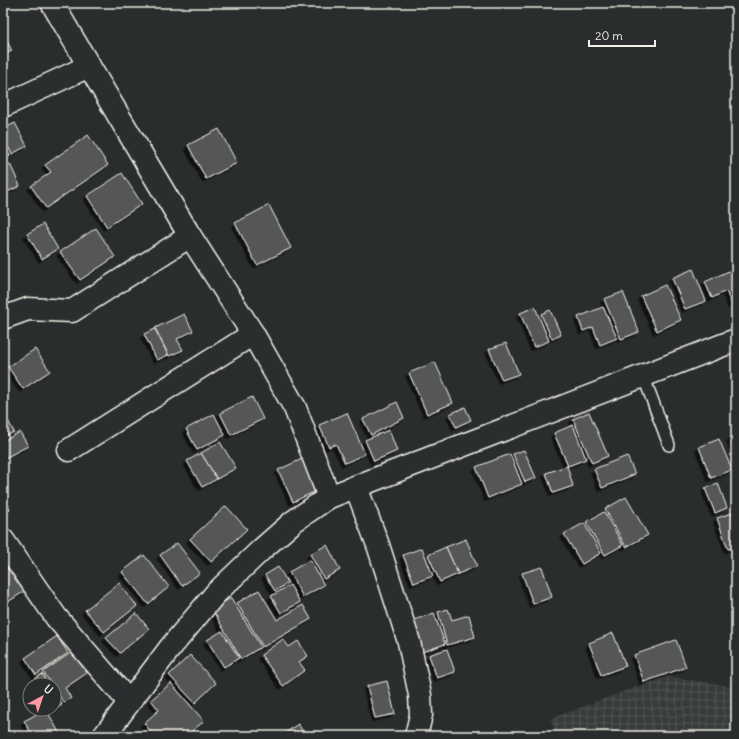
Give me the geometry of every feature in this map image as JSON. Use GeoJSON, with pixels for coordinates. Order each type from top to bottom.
{"type":"FeatureCollection","features":[{"type":"Feature","properties":{"kind":"street"},"geometry":{"type":"LineString","coordinates":[[52,3],[190,236],[253,334],[295,408],[329,497]]}},
{"type":"Feature","properties":{"kind":"street"},"geometry":{"type":"LineString","coordinates":[[3,106],[89,66]]}},
{"type":"Feature","properties":{"kind":"street"},"geometry":{"type":"LineString","coordinates":[[3,318],[28,309],[72,311],[190,236]]}},
{"type":"Feature","properties":{"kind":"street"},"geometry":{"type":"LineString","coordinates":[[69,450],[253,334]]}},
{"type":"Feature","properties":{"kind":"street"},"geometry":{"type":"LineString","coordinates":[[104,736],[170,648],[216,593],[294,521],[329,497],[736,340]]}},
{"type":"Feature","properties":{"kind":"street"},"geometry":{"type":"LineString","coordinates":[[356,487],[378,545],[409,642],[421,702],[421,715],[416,736]]}},
{"type":"Feature","properties":{"kind":"street"},"geometry":{"type":"LineString","coordinates":[[4,543],[56,617],[129,702]]}},
{"type":"Feature","properties":{"kind":"lane"},"geometry":{"type":"LineString","coordinates":[[643,375],[669,445]]}},
{"type":"Feature","properties":{"kind":"shaded area"},"geometry":{"type":"Polygon","coordinates":[[[665,676],[736,687],[736,736],[557,736],[550,719],[665,676]]]}},
{"type":"Feature","properties":{"kind":"building"},"geometry":{"type":"Polygon","coordinates":[[[3,33],[12,51],[3,55],[3,33]]]}},
{"type":"Feature","properties":{"kind":"building"},"geometry":{"type":"Polygon","coordinates":[[[15,123],[27,146],[12,154],[3,137],[3,129],[15,123]]]}},
{"type":"Feature","properties":{"kind":"building"},"geometry":{"type":"Polygon","coordinates":[[[219,129],[237,163],[206,179],[188,145],[219,129]]]}},
{"type":"Feature","properties":{"kind":"building"},"geometry":{"type":"Polygon","coordinates":[[[88,135],[108,165],[46,208],[31,186],[51,172],[45,165],[88,135]]]}},
{"type":"Feature","properties":{"kind":"building"},"geometry":{"type":"Polygon","coordinates":[[[3,142],[10,156],[3,160],[3,142]]]}},
{"type":"Feature","properties":{"kind":"building"},"geometry":{"type":"Polygon","coordinates":[[[10,164],[20,186],[3,194],[3,168],[10,164]]]}},
{"type":"Feature","properties":{"kind":"building"},"geometry":{"type":"Polygon","coordinates":[[[122,173],[142,204],[107,227],[87,196],[122,173]]]}},
{"type":"Feature","properties":{"kind":"building"},"geometry":{"type":"Polygon","coordinates":[[[269,205],[291,248],[257,265],[235,223],[269,205]]]}},
{"type":"Feature","properties":{"kind":"building"},"geometry":{"type":"Polygon","coordinates":[[[43,224],[58,249],[42,259],[27,234],[43,224]]]}},
{"type":"Feature","properties":{"kind":"building"},"geometry":{"type":"Polygon","coordinates":[[[96,228],[115,257],[80,280],[60,252],[96,228]]]}},
{"type":"Feature","properties":{"kind":"building"},"geometry":{"type":"Polygon","coordinates":[[[693,269],[706,301],[685,309],[672,278],[693,269]]]}},
{"type":"Feature","properties":{"kind":"building"},"geometry":{"type":"Polygon","coordinates":[[[733,269],[736,275],[736,303],[732,305],[726,291],[712,298],[705,282],[733,269]]]}},
{"type":"Feature","properties":{"kind":"building"},"geometry":{"type":"Polygon","coordinates":[[[665,285],[681,320],[657,331],[641,296],[665,285]]]}},
{"type":"Feature","properties":{"kind":"building"},"geometry":{"type":"Polygon","coordinates":[[[623,292],[639,332],[621,339],[604,299],[623,292]]]}},
{"type":"Feature","properties":{"kind":"building"},"geometry":{"type":"Polygon","coordinates":[[[535,307],[549,341],[534,347],[520,313],[535,307]]]}},
{"type":"Feature","properties":{"kind":"building"},"geometry":{"type":"Polygon","coordinates":[[[603,307],[617,338],[600,345],[593,327],[583,331],[578,317],[603,307]]]}},
{"type":"Feature","properties":{"kind":"building"},"geometry":{"type":"Polygon","coordinates":[[[550,310],[561,335],[552,339],[541,314],[550,310]]]}},
{"type":"Feature","properties":{"kind":"building"},"geometry":{"type":"Polygon","coordinates":[[[184,314],[193,331],[177,339],[183,350],[169,356],[155,328],[184,314]]]}},
{"type":"Feature","properties":{"kind":"building"},"geometry":{"type":"Polygon","coordinates":[[[155,329],[168,355],[157,360],[144,334],[155,329]]]}},
{"type":"Feature","properties":{"kind":"building"},"geometry":{"type":"Polygon","coordinates":[[[506,343],[519,374],[502,380],[489,349],[506,343]]]}},
{"type":"Feature","properties":{"kind":"building"},"geometry":{"type":"Polygon","coordinates":[[[35,349],[50,371],[23,389],[8,367],[35,349]]]}},
{"type":"Feature","properties":{"kind":"building"},"geometry":{"type":"Polygon","coordinates":[[[435,362],[453,403],[427,414],[409,373],[435,362]]]}},
{"type":"Feature","properties":{"kind":"building"},"geometry":{"type":"Polygon","coordinates":[[[252,397],[263,419],[231,435],[220,413],[252,397]]]}},
{"type":"Feature","properties":{"kind":"building"},"geometry":{"type":"Polygon","coordinates":[[[397,402],[404,418],[371,435],[363,419],[397,402]]]}},
{"type":"Feature","properties":{"kind":"building"},"geometry":{"type":"Polygon","coordinates":[[[465,407],[471,420],[456,427],[450,414],[465,407]]]}},
{"type":"Feature","properties":{"kind":"building"},"geometry":{"type":"Polygon","coordinates":[[[589,412],[608,456],[592,463],[573,419],[589,412]]]}},
{"type":"Feature","properties":{"kind":"building"},"geometry":{"type":"Polygon","coordinates":[[[347,413],[365,454],[345,463],[336,444],[329,447],[319,425],[347,413]]]}},
{"type":"Feature","properties":{"kind":"building"},"geometry":{"type":"Polygon","coordinates":[[[214,414],[225,435],[197,450],[186,429],[214,414]]]}},
{"type":"Feature","properties":{"kind":"building"},"geometry":{"type":"Polygon","coordinates":[[[5,415],[14,432],[3,437],[3,416],[5,415]]]}},
{"type":"Feature","properties":{"kind":"building"},"geometry":{"type":"Polygon","coordinates":[[[573,425],[586,459],[568,466],[554,433],[573,425]]]}},
{"type":"Feature","properties":{"kind":"building"},"geometry":{"type":"Polygon","coordinates":[[[389,430],[397,451],[374,461],[365,440],[389,430]]]}},
{"type":"Feature","properties":{"kind":"building"},"geometry":{"type":"Polygon","coordinates":[[[20,432],[28,446],[3,459],[3,441],[20,432]]]}},
{"type":"Feature","properties":{"kind":"building"},"geometry":{"type":"Polygon","coordinates":[[[736,436],[736,453],[730,438],[736,436]]]}},
{"type":"Feature","properties":{"kind":"building"},"geometry":{"type":"Polygon","coordinates":[[[719,439],[732,470],[711,478],[699,447],[719,439]]]}},
{"type":"Feature","properties":{"kind":"building"},"geometry":{"type":"Polygon","coordinates":[[[220,442],[236,468],[217,479],[201,453],[220,442]]]}},
{"type":"Feature","properties":{"kind":"building"},"geometry":{"type":"Polygon","coordinates":[[[524,450],[536,478],[525,482],[513,454],[524,450]]]}},
{"type":"Feature","properties":{"kind":"building"},"geometry":{"type":"Polygon","coordinates":[[[201,453],[217,479],[202,487],[187,461],[201,453]]]}},
{"type":"Feature","properties":{"kind":"building"},"geometry":{"type":"Polygon","coordinates":[[[510,454],[522,484],[488,498],[476,467],[510,454]]]}},
{"type":"Feature","properties":{"kind":"building"},"geometry":{"type":"Polygon","coordinates":[[[627,456],[635,474],[602,488],[594,469],[627,456]]]}},
{"type":"Feature","properties":{"kind":"building"},"geometry":{"type":"Polygon","coordinates":[[[302,459],[318,490],[293,502],[278,470],[302,459]]]}},
{"type":"Feature","properties":{"kind":"building"},"geometry":{"type":"Polygon","coordinates":[[[567,466],[573,486],[553,493],[546,473],[567,466]]]}},
{"type":"Feature","properties":{"kind":"building"},"geometry":{"type":"Polygon","coordinates":[[[718,483],[727,508],[715,513],[705,488],[718,483]]]}},
{"type":"Feature","properties":{"kind":"building"},"geometry":{"type":"Polygon","coordinates":[[[3,495],[10,509],[3,512],[3,495]]]}},
{"type":"Feature","properties":{"kind":"building"},"geometry":{"type":"Polygon","coordinates":[[[626,497],[648,535],[626,547],[605,509],[626,497]]]}},
{"type":"Feature","properties":{"kind":"building"},"geometry":{"type":"Polygon","coordinates":[[[226,506],[247,529],[211,562],[190,539],[226,506]]]}},
{"type":"Feature","properties":{"kind":"building"},"geometry":{"type":"Polygon","coordinates":[[[604,512],[623,545],[605,555],[586,522],[604,512]]]}},
{"type":"Feature","properties":{"kind":"building"},"geometry":{"type":"Polygon","coordinates":[[[735,512],[736,547],[728,549],[717,518],[735,512]]]}},
{"type":"Feature","properties":{"kind":"building"},"geometry":{"type":"Polygon","coordinates":[[[584,523],[601,553],[582,564],[564,534],[584,523]]]}},
{"type":"Feature","properties":{"kind":"building"},"geometry":{"type":"Polygon","coordinates":[[[466,539],[477,566],[458,574],[446,547],[466,539]]]}},
{"type":"Feature","properties":{"kind":"building"},"geometry":{"type":"Polygon","coordinates":[[[177,543],[200,573],[182,586],[160,555],[177,543]]]}},
{"type":"Feature","properties":{"kind":"building"},"geometry":{"type":"Polygon","coordinates":[[[327,545],[340,570],[324,579],[310,554],[327,545]]]}},
{"type":"Feature","properties":{"kind":"building"},"geometry":{"type":"Polygon","coordinates":[[[446,547],[458,574],[440,582],[428,555],[446,547]]]}},
{"type":"Feature","properties":{"kind":"building"},"geometry":{"type":"Polygon","coordinates":[[[422,548],[433,576],[414,583],[403,555],[422,548]]]}},
{"type":"Feature","properties":{"kind":"building"},"geometry":{"type":"Polygon","coordinates":[[[144,555],[169,587],[148,604],[122,572],[144,555]]]}},
{"type":"Feature","properties":{"kind":"building"},"geometry":{"type":"Polygon","coordinates":[[[310,560],[324,585],[303,597],[289,572],[310,560]]]}},
{"type":"Feature","properties":{"kind":"building"},"geometry":{"type":"Polygon","coordinates":[[[13,566],[28,589],[3,605],[3,572],[13,566]]]}},
{"type":"Feature","properties":{"kind":"building"},"geometry":{"type":"Polygon","coordinates":[[[278,567],[288,583],[275,591],[265,575],[278,567]]]}},
{"type":"Feature","properties":{"kind":"building"},"geometry":{"type":"Polygon","coordinates":[[[542,567],[552,597],[533,604],[522,573],[542,567]]]}},
{"type":"Feature","properties":{"kind":"building"},"geometry":{"type":"Polygon","coordinates":[[[119,583],[137,606],[104,632],[85,610],[119,583]]]}},
{"type":"Feature","properties":{"kind":"building"},"geometry":{"type":"Polygon","coordinates":[[[290,585],[300,602],[281,613],[271,596],[290,585]]]}},
{"type":"Feature","properties":{"kind":"building"},"geometry":{"type":"Polygon","coordinates":[[[259,590],[277,620],[303,605],[311,619],[263,647],[237,603],[259,590]]]}},
{"type":"Feature","properties":{"kind":"building"},"geometry":{"type":"Polygon","coordinates":[[[231,598],[261,647],[241,659],[212,609],[231,598]]]}},
{"type":"Feature","properties":{"kind":"building"},"geometry":{"type":"Polygon","coordinates":[[[448,609],[452,620],[469,615],[475,637],[447,645],[438,612],[448,609]]]}},
{"type":"Feature","properties":{"kind":"building"},"geometry":{"type":"Polygon","coordinates":[[[136,613],[149,629],[120,653],[106,638],[136,613]]]}},
{"type":"Feature","properties":{"kind":"building"},"geometry":{"type":"Polygon","coordinates":[[[434,613],[445,644],[422,652],[411,621],[434,613]]]}},
{"type":"Feature","properties":{"kind":"building"},"geometry":{"type":"Polygon","coordinates":[[[222,631],[239,658],[224,667],[207,640],[222,631]]]}},
{"type":"Feature","properties":{"kind":"building"},"geometry":{"type":"Polygon","coordinates":[[[613,633],[626,666],[601,675],[589,643],[613,633]]]}},
{"type":"Feature","properties":{"kind":"building"},"geometry":{"type":"Polygon","coordinates":[[[57,636],[68,653],[36,675],[25,658],[57,636]]]}},
{"type":"Feature","properties":{"kind":"building"},"geometry":{"type":"Polygon","coordinates":[[[283,639],[289,647],[298,641],[308,656],[299,662],[305,670],[283,686],[261,655],[283,639]]]}},
{"type":"Feature","properties":{"kind":"building"},"geometry":{"type":"Polygon","coordinates":[[[676,640],[686,667],[644,682],[634,655],[676,640]]]}},
{"type":"Feature","properties":{"kind":"building"},"geometry":{"type":"Polygon","coordinates":[[[447,649],[455,672],[437,678],[429,655],[447,649]]]}},
{"type":"Feature","properties":{"kind":"building"},"geometry":{"type":"Polygon","coordinates":[[[72,652],[87,673],[65,688],[71,698],[64,703],[62,700],[62,677],[46,677],[43,672],[72,652]]]}},
{"type":"Feature","properties":{"kind":"building"},"geometry":{"type":"Polygon","coordinates":[[[190,655],[216,683],[195,703],[169,675],[190,655]]]}},
{"type":"Feature","properties":{"kind":"building"},"geometry":{"type":"Polygon","coordinates":[[[387,681],[395,714],[375,718],[367,686],[387,681]]]}},
{"type":"Feature","properties":{"kind":"building"},"geometry":{"type":"Polygon","coordinates":[[[171,683],[204,721],[186,736],[154,736],[144,723],[159,710],[151,700],[171,683]]]}},
{"type":"Feature","properties":{"kind":"building"},"geometry":{"type":"Polygon","coordinates":[[[31,717],[50,717],[61,736],[33,736],[24,721],[31,717]]]}},
{"type":"Feature","properties":{"kind":"building"},"geometry":{"type":"Polygon","coordinates":[[[298,724],[306,736],[281,736],[298,724]]]}},
{"type":"Feature","properties":{"kind":"building"},"geometry":{"type":"Polygon","coordinates":[[[7,730],[11,736],[3,736],[3,733],[7,730]]]}}]}
